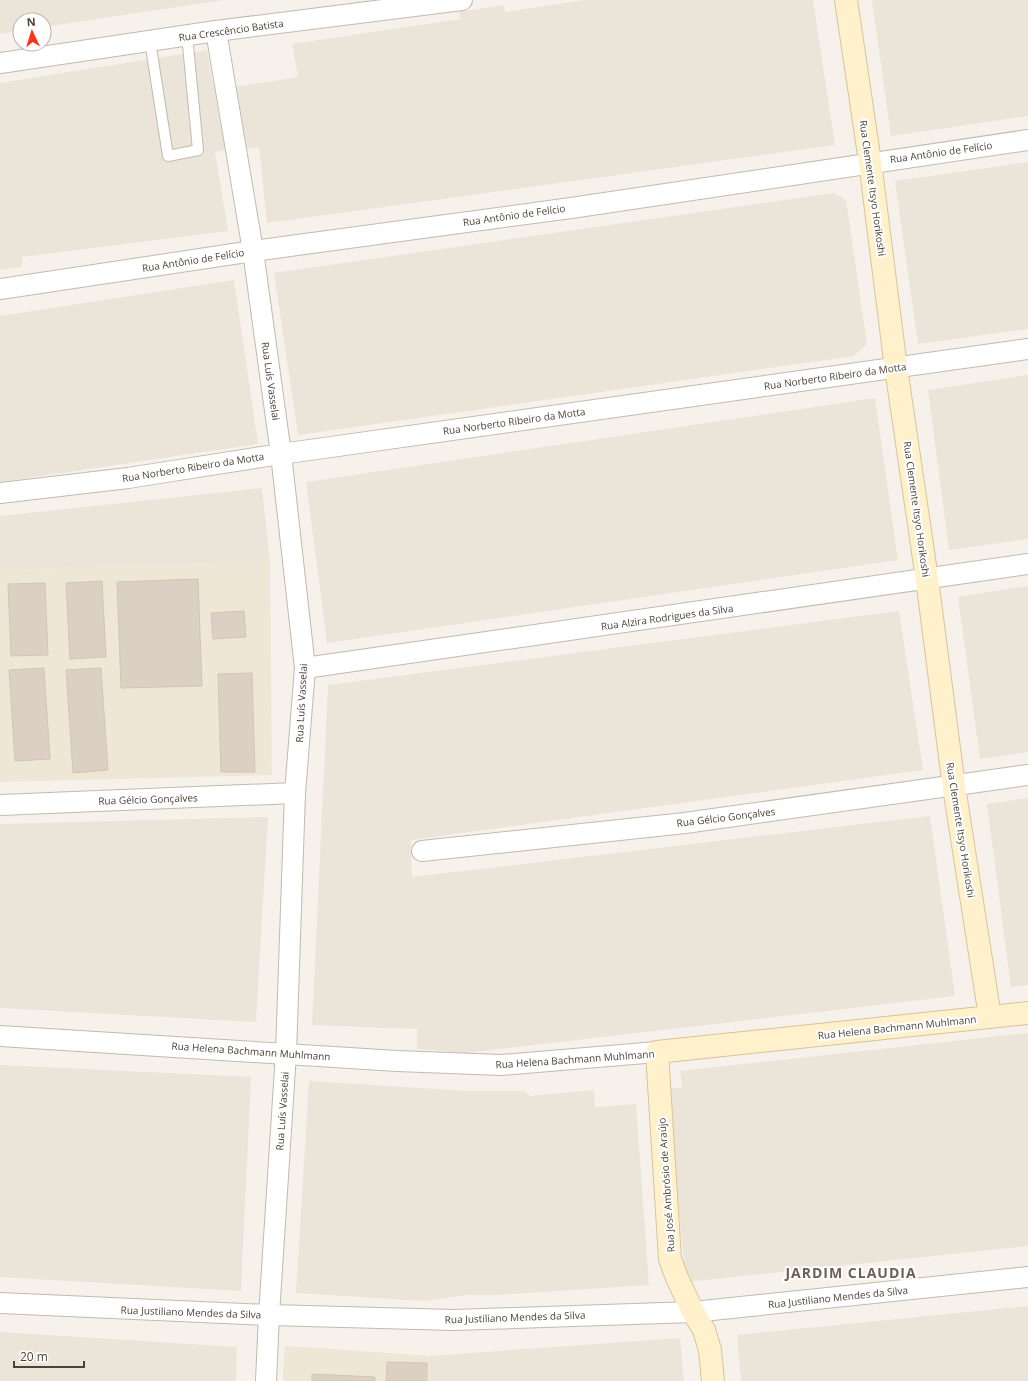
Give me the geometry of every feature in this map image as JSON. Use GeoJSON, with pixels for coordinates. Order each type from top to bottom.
{"type":"FeatureCollection","features":[{"type":"Feature","properties":{"kind":"street","name":"Rua Crescêncio Batista"},"geometry":{"type":"LineString","coordinates":[[0,63],[186,35],[462,0]]}},
{"type":"Feature","properties":{"kind":"street","name":"Rua Clemente Itsyo Horikoshi"},"geometry":{"type":"LineString","coordinates":[[846,0],[870,162],[896,368],[927,579],[954,787],[990,1017]]}},
{"type":"Feature","properties":{"kind":"street","name":"Rua Luís Vasselai"},"geometry":{"type":"LineString","coordinates":[[216,31],[253,251],[281,454],[305,668],[295,793],[286,1053],[268,1315],[266,1381]]}},
{"type":"Feature","properties":{"kind":"street","name":"Rua Antônio de Felício"},"geometry":{"type":"LineString","coordinates":[[0,289],[253,251],[571,208],[870,162],[1028,140]]}},
{"type":"Feature","properties":{"kind":"street","name":"Rua Norberto Ribeiro da Motta"},"geometry":{"type":"LineString","coordinates":[[0,493],[128,478],[281,454],[1028,349]]}},
{"type":"Feature","properties":{"kind":"street","name":"Rua Alzira Rodrigues da Silva"},"geometry":{"type":"LineString","coordinates":[[305,668],[1028,564]]}},
{"type":"Feature","properties":{"kind":"street","name":"Rua Gélcio Gonçalves"},"geometry":{"type":"LineString","coordinates":[[422,851],[685,823],[1028,776]]}},
{"type":"Feature","properties":{"kind":"street","name":"Rua Gélcio Gonçalves"},"geometry":{"type":"LineString","coordinates":[[0,805],[295,793]]}},
{"type":"Feature","properties":{"kind":"street","name":"Rua Helena Bachmann Muhlmann"},"geometry":{"type":"LineString","coordinates":[[0,1036],[390,1060],[501,1065],[657,1052],[1028,1013]]}},
{"type":"Feature","properties":{"kind":"street","name":"Rua José Ambrósio de Araújo"},"geometry":{"type":"LineString","coordinates":[[657,1052],[670,1260],[693,1312],[704,1330],[710,1350],[713,1381]]}},
{"type":"Feature","properties":{"kind":"street","name":"Rua Justiliano Mendes da Silva"},"geometry":{"type":"LineString","coordinates":[[0,1303],[268,1315],[454,1320],[693,1312],[1028,1277]]}},
{"type":"Feature","properties":{"kind":"lane"},"geometry":{"type":"LineString","coordinates":[[150,41],[168,156],[198,150],[186,35]]}},
{"type":"Feature","properties":{"kind":"shaded area"},"geometry":{"type":"Polygon","coordinates":[[[0,0],[223,0],[52,26],[52,12],[12,12],[12,32],[0,34],[0,0]]]}},
{"type":"Feature","properties":{"kind":"shaded area"},"geometry":{"type":"Polygon","coordinates":[[[583,0],[813,0],[835,145],[267,223],[259,147],[246,148],[236,87],[298,77],[292,44],[460,19],[459,12],[504,5],[505,12],[583,0]]]}},
{"type":"Feature","properties":{"kind":"shaded area"},"geometry":{"type":"Polygon","coordinates":[[[872,0],[1028,0],[1028,116],[891,136],[872,0]]]}},
{"type":"Feature","properties":{"kind":"shaded area"},"geometry":{"type":"Polygon","coordinates":[[[207,50],[225,150],[215,152],[228,231],[22,257],[22,267],[0,270],[0,83],[207,50]]]}},
{"type":"Feature","properties":{"kind":"shaded area"},"geometry":{"type":"Polygon","coordinates":[[[1028,162],[1028,329],[918,344],[895,181],[1028,162]]]}},
{"type":"Feature","properties":{"kind":"shaded area"},"geometry":{"type":"Polygon","coordinates":[[[834,193],[846,200],[867,344],[854,356],[298,435],[274,273],[834,193]]]}},
{"type":"Feature","properties":{"kind":"shaded area"},"geometry":{"type":"Polygon","coordinates":[[[234,280],[258,444],[0,482],[0,316],[234,280]]]}},
{"type":"Feature","properties":{"kind":"shaded area"},"geometry":{"type":"Polygon","coordinates":[[[1028,375],[1028,539],[949,550],[928,390],[1028,375]]]}},
{"type":"Feature","properties":{"kind":"shaded area"},"geometry":{"type":"Polygon","coordinates":[[[875,398],[898,560],[327,643],[306,482],[875,398]]]}},
{"type":"Feature","properties":{"kind":"shaded area"},"geometry":{"type":"Polygon","coordinates":[[[262,488],[270,561],[0,570],[0,516],[262,488]]]}},
{"type":"Feature","properties":{"kind":"shaded area"},"geometry":{"type":"Polygon","coordinates":[[[270,561],[272,775],[0,782],[0,570],[270,561]]]}},
{"type":"Feature","properties":{"kind":"shaded area"},"geometry":{"type":"Polygon","coordinates":[[[1028,586],[1028,752],[980,759],[958,597],[1028,586]]]}},
{"type":"Feature","properties":{"kind":"shaded area"},"geometry":{"type":"Polygon","coordinates":[[[899,611],[923,770],[411,840],[412,877],[930,816],[955,996],[466,1053],[417,1049],[417,1029],[312,1025],[328,685],[899,611]]]}},
{"type":"Feature","properties":{"kind":"shaded area"},"geometry":{"type":"Polygon","coordinates":[[[1028,798],[1028,985],[1011,987],[987,804],[1028,798]]]}},
{"type":"Feature","properties":{"kind":"shaded area"},"geometry":{"type":"Polygon","coordinates":[[[268,817],[256,1022],[0,1008],[0,824],[268,817]]]}},
{"type":"Feature","properties":{"kind":"shaded area"},"geometry":{"type":"Polygon","coordinates":[[[1028,1033],[1028,1246],[686,1282],[667,1089],[682,1087],[680,1071],[1028,1033]]]}},
{"type":"Feature","properties":{"kind":"shaded area"},"geometry":{"type":"Polygon","coordinates":[[[0,1065],[251,1077],[241,1291],[0,1277],[0,1065]]]}},
{"type":"Feature","properties":{"kind":"shaded area"},"geometry":{"type":"Polygon","coordinates":[[[309,1081],[468,1091],[524,1091],[530,1096],[594,1090],[595,1107],[636,1104],[649,1285],[496,1295],[465,1295],[426,1301],[296,1293],[309,1081]]]}},
{"type":"Feature","properties":{"kind":"shaded area"},"geometry":{"type":"Polygon","coordinates":[[[1028,1306],[1028,1381],[741,1381],[737,1335],[1028,1306]]]}},
{"type":"Feature","properties":{"kind":"shaded area"},"geometry":{"type":"Polygon","coordinates":[[[0,1332],[237,1347],[236,1381],[0,1381],[0,1332]]]}},
{"type":"Feature","properties":{"kind":"shaded area"},"geometry":{"type":"Polygon","coordinates":[[[680,1338],[684,1381],[283,1381],[285,1346],[429,1356],[680,1338]]]}},
{"type":"Feature","properties":{"kind":"shaded area"},"geometry":{"type":"Polygon","coordinates":[[[285,1346],[429,1356],[431,1381],[283,1381],[285,1346]]]}},
{"type":"Feature","properties":{"kind":"building"},"geometry":{"type":"Polygon","coordinates":[[[198,579],[202,686],[121,688],[117,582],[198,579]]]}},
{"type":"Feature","properties":{"kind":"building"},"geometry":{"type":"Polygon","coordinates":[[[102,581],[106,657],[70,659],[66,583],[102,581]]]}},
{"type":"Feature","properties":{"kind":"building"},"geometry":{"type":"Polygon","coordinates":[[[45,583],[48,655],[11,656],[8,584],[45,583]]]}},
{"type":"Feature","properties":{"kind":"building"},"geometry":{"type":"Polygon","coordinates":[[[244,611],[246,637],[213,639],[211,613],[244,611]]]}},
{"type":"Feature","properties":{"kind":"building"},"geometry":{"type":"Polygon","coordinates":[[[44,668],[50,759],[15,761],[9,670],[44,668]]]}},
{"type":"Feature","properties":{"kind":"building"},"geometry":{"type":"Polygon","coordinates":[[[101,668],[108,770],[73,773],[66,670],[101,668]]]}},
{"type":"Feature","properties":{"kind":"building"},"geometry":{"type":"Polygon","coordinates":[[[252,673],[255,772],[221,772],[218,674],[252,673]]]}},
{"type":"Feature","properties":{"kind":"building"},"geometry":{"type":"Polygon","coordinates":[[[387,1362],[427,1363],[427,1381],[386,1381],[387,1362]]]}},
{"type":"Feature","properties":{"kind":"building"},"geometry":{"type":"Polygon","coordinates":[[[312,1374],[375,1377],[375,1381],[312,1381],[312,1374]]]}},
{"type":"Feature","properties":{"kind":"district","name":"JARDIM CLAUDIA"},"geometry":{"type":"Point","coordinates":[851,1273]}}]}
